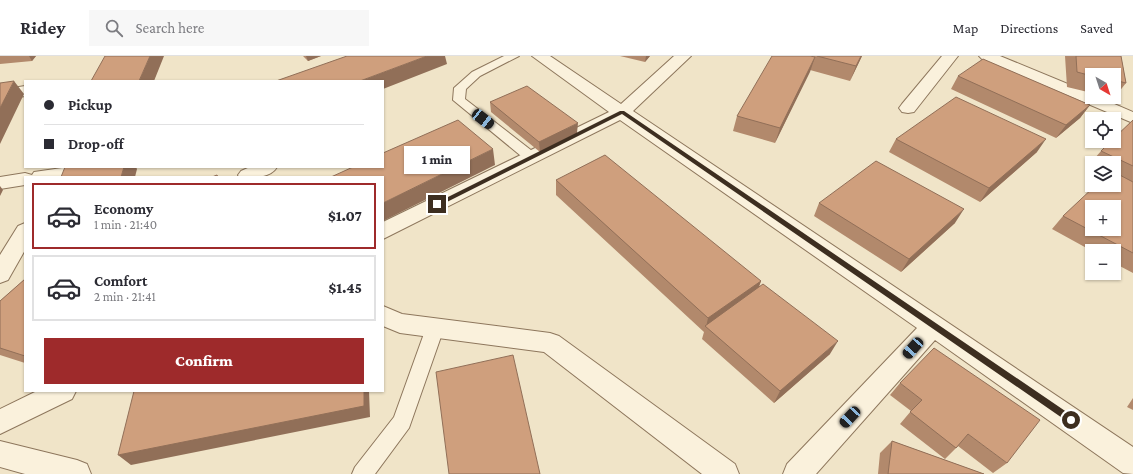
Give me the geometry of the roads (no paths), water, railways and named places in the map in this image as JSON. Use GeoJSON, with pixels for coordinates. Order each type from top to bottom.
{"type":"FeatureCollection","features":[{"type":"Feature","properties":{"kind":"street"},"geometry":{"type":"LineString","coordinates":[[540,56],[1133,463]]}},
{"type":"Feature","properties":{"kind":"street"},"geometry":{"type":"LineString","coordinates":[[384,231],[622,112],[683,56]]}},
{"type":"Feature","properties":{"kind":"street"},"geometry":{"type":"LineString","coordinates":[[908,108],[950,56]]}},
{"type":"Feature","properties":{"kind":"street"},"geometry":{"type":"LineString","coordinates":[[987,56],[1133,118]]}},
{"type":"Feature","properties":{"kind":"street"},"geometry":{"type":"LineString","coordinates":[[0,95],[24,91]]}},
{"type":"Feature","properties":{"kind":"street"},"geometry":{"type":"LineString","coordinates":[[52,176],[109,168]]}},
{"type":"Feature","properties":{"kind":"street"},"geometry":{"type":"LineString","coordinates":[[248,173],[265,168]]}},
{"type":"Feature","properties":{"kind":"street"},"geometry":{"type":"LineString","coordinates":[[0,183],[25,175]]}},
{"type":"Feature","properties":{"kind":"street"},"geometry":{"type":"LineString","coordinates":[[0,274],[7,252],[24,232]]}},
{"type":"Feature","properties":{"kind":"street"},"geometry":{"type":"LineString","coordinates":[[384,316],[400,323],[550,343],[725,474]]}},
{"type":"Feature","properties":{"kind":"street"},"geometry":{"type":"LineString","coordinates":[[797,474],[934,325]]}},
{"type":"Feature","properties":{"kind":"street"},"geometry":{"type":"LineString","coordinates":[[0,422],[61,392]]}},
{"type":"Feature","properties":{"kind":"street"},"geometry":{"type":"LineString","coordinates":[[0,454],[76,474]]}},
{"type":"Feature","properties":{"kind":"lane"},"geometry":{"type":"LineString","coordinates":[[513,56],[476,74],[460,88],[459,100],[531,157]]}},
{"type":"Feature","properties":{"kind":"lane"},"geometry":{"type":"LineString","coordinates":[[362,474],[402,422],[435,328]]}}]}
